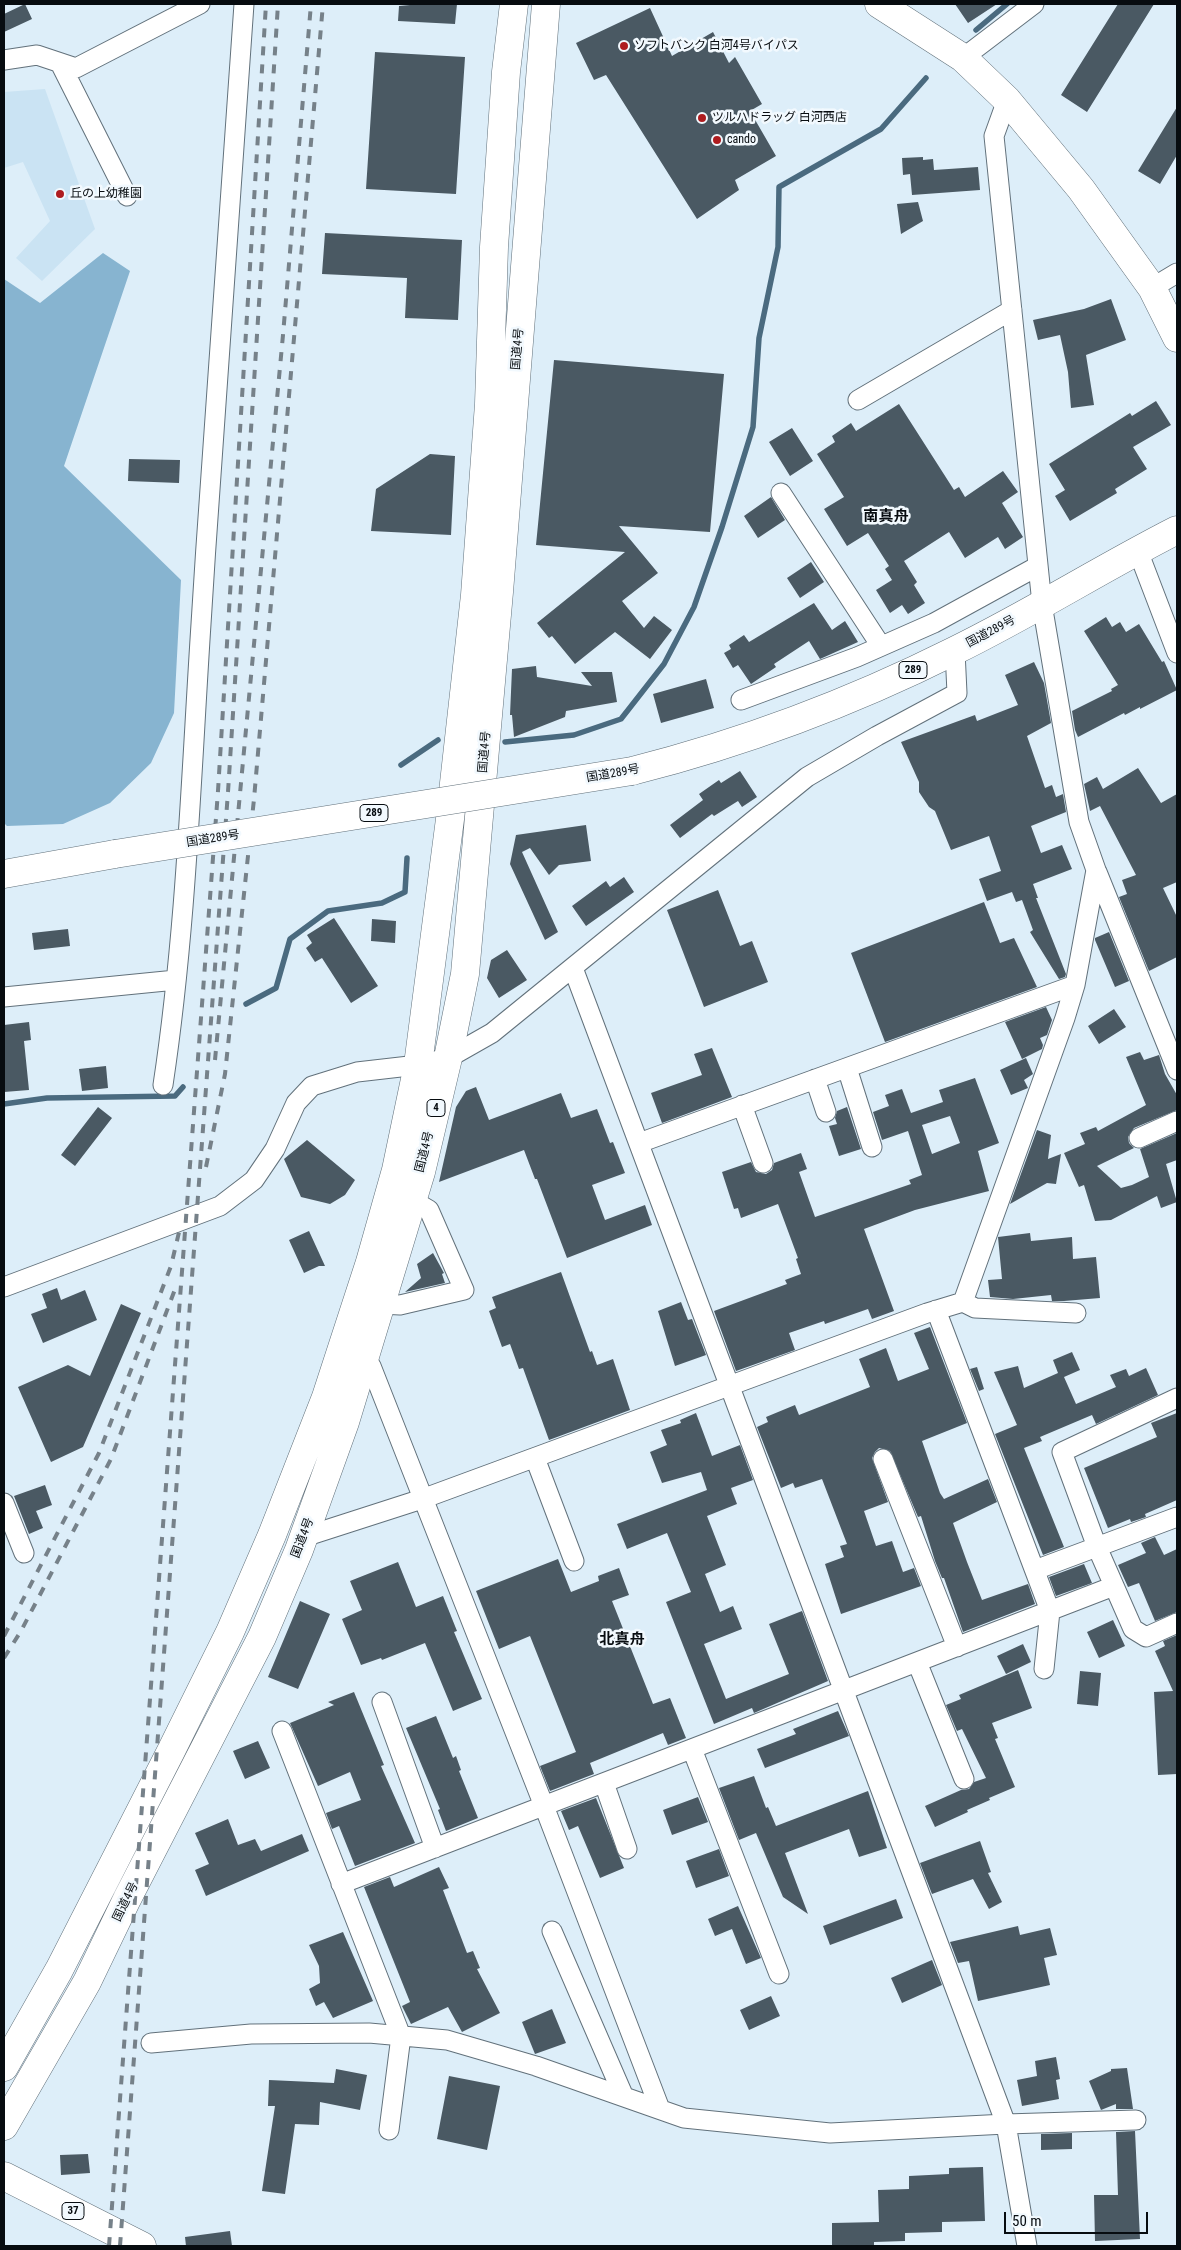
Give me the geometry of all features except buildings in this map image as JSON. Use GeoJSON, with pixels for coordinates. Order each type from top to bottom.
{"type":"FeatureCollection","features":[{"type":"Feature","properties":{"kind":"main road","name":"国道4号"},"geometry":{"type":"LineString","coordinates":[[4,2067],[59,1970],[230,1632],[272,1535],[326,1397],[370,1262],[396,1170],[418,1064],[450,819],[475,595],[489,404],[494,247],[506,72],[514,4]]}},
{"type":"Feature","properties":{"kind":"main road","name":"国道4号"},"geometry":{"type":"LineString","coordinates":[[4,2126],[87,1982],[127,1899],[262,1637],[304,1536],[345,1422],[412,1200],[448,1058],[465,974],[499,592],[546,4]]}},
{"type":"Feature","properties":{"kind":"main road"},"geometry":{"type":"LineString","coordinates":[[879,4],[962,58],[1007,100],[1081,189],[1152,288],[1177,338]]}},
{"type":"Feature","properties":{"kind":"main road","name":"国道289号"},"geometry":{"type":"LineString","coordinates":[[4,874],[115,854],[632,771],[692,756],[800,718],[955,651],[1177,530]]}},
{"type":"Feature","properties":{"kind":"main road","name":"37"},"geometry":{"type":"LineString","coordinates":[[4,2176],[142,2246]]}},
{"type":"Feature","properties":{"kind":"street"},"geometry":{"type":"LineString","coordinates":[[4,60],[37,55],[76,68],[200,4]]}},
{"type":"Feature","properties":{"kind":"street"},"geometry":{"type":"LineString","coordinates":[[163,1086],[176,980],[184,886],[217,362],[244,4]]}},
{"type":"Feature","properties":{"kind":"street"},"geometry":{"type":"LineString","coordinates":[[962,58],[1034,4]]}},
{"type":"Feature","properties":{"kind":"street"},"geometry":{"type":"LineString","coordinates":[[60,63],[127,196]]}},
{"type":"Feature","properties":{"kind":"street"},"geometry":{"type":"LineString","coordinates":[[1007,100],[994,136],[1042,604],[1079,822],[1096,870],[1177,1070]]}},
{"type":"Feature","properties":{"kind":"street"},"geometry":{"type":"LineString","coordinates":[[1152,288],[1177,273]]}},
{"type":"Feature","properties":{"kind":"street"},"geometry":{"type":"LineString","coordinates":[[858,400],[1012,310]]}},
{"type":"Feature","properties":{"kind":"street"},"geometry":{"type":"LineString","coordinates":[[781,492],[881,646]]}},
{"type":"Feature","properties":{"kind":"street"},"geometry":{"type":"LineString","coordinates":[[1138,551],[1177,653]]}},
{"type":"Feature","properties":{"kind":"street"},"geometry":{"type":"LineString","coordinates":[[741,700],[881,646],[934,623],[1038,566]]}},
{"type":"Feature","properties":{"kind":"street"},"geometry":{"type":"LineString","coordinates":[[4,1287],[220,1206],[254,1180],[275,1149],[296,1103],[312,1086],[357,1072],[448,1058],[492,1032],[807,777],[957,693],[955,651]]}},
{"type":"Feature","properties":{"kind":"street"},"geometry":{"type":"LineString","coordinates":[[963,1302],[1065,1018],[1075,985],[1096,870]]}},
{"type":"Feature","properties":{"kind":"street"},"geometry":{"type":"LineString","coordinates":[[573,968],[1006,2124],[1027,2246]]}},
{"type":"Feature","properties":{"kind":"street"},"geometry":{"type":"LineString","coordinates":[[4,997],[176,980]]}},
{"type":"Feature","properties":{"kind":"street"},"geometry":{"type":"LineString","coordinates":[[639,1143],[1075,985]]}},
{"type":"Feature","properties":{"kind":"street"},"geometry":{"type":"LineString","coordinates":[[847,1068],[872,1147]]}},
{"type":"Feature","properties":{"kind":"street"},"geometry":{"type":"LineString","coordinates":[[815,1079],[826,1112]]}},
{"type":"Feature","properties":{"kind":"street"},"geometry":{"type":"LineString","coordinates":[[742,1105],[763,1162]]}},
{"type":"Feature","properties":{"kind":"street"},"geometry":{"type":"LineString","coordinates":[[1139,1138],[1177,1121]]}},
{"type":"Feature","properties":{"kind":"street"},"geometry":{"type":"LineString","coordinates":[[380,1304],[400,1305],[464,1290],[429,1210],[412,1200]]}},
{"type":"Feature","properties":{"kind":"street"},"geometry":{"type":"LineString","coordinates":[[304,1536],[422,1500],[729,1385],[963,1302],[975,1308],[1076,1313]]}},
{"type":"Feature","properties":{"kind":"street"},"geometry":{"type":"LineString","coordinates":[[936,1310],[1050,1611],[1044,1669]]}},
{"type":"Feature","properties":{"kind":"street"},"geometry":{"type":"LineString","coordinates":[[363,1361],[371,1366],[422,1500],[544,1806],[660,2109]]}},
{"type":"Feature","properties":{"kind":"street"},"geometry":{"type":"LineString","coordinates":[[1177,1398],[1062,1452],[1097,1547],[1133,1629],[1146,1637],[1177,1623]]}},
{"type":"Feature","properties":{"kind":"street"},"geometry":{"type":"LineString","coordinates":[[535,1458],[574,1560]]}},
{"type":"Feature","properties":{"kind":"street"},"geometry":{"type":"LineString","coordinates":[[883,1459],[957,1647]]}},
{"type":"Feature","properties":{"kind":"street"},"geometry":{"type":"LineString","coordinates":[[4,1503],[24,1553]]}},
{"type":"Feature","properties":{"kind":"street"},"geometry":{"type":"LineString","coordinates":[[1035,1570],[1177,1517]]}},
{"type":"Feature","properties":{"kind":"street"},"geometry":{"type":"LineString","coordinates":[[341,1884],[1114,1586]]}},
{"type":"Feature","properties":{"kind":"street"},"geometry":{"type":"LineString","coordinates":[[917,1662],[964,1779]]}},
{"type":"Feature","properties":{"kind":"street"},"geometry":{"type":"LineString","coordinates":[[382,1702],[435,1848]]}},
{"type":"Feature","properties":{"kind":"street"},"geometry":{"type":"LineString","coordinates":[[282,1731],[401,2036],[389,2130]]}},
{"type":"Feature","properties":{"kind":"street"},"geometry":{"type":"LineString","coordinates":[[692,1749],[779,1974]]}},
{"type":"Feature","properties":{"kind":"street"},"geometry":{"type":"LineString","coordinates":[[604,1782],[627,1849]]}},
{"type":"Feature","properties":{"kind":"street"},"geometry":{"type":"LineString","coordinates":[[552,1931],[624,2097]]}},
{"type":"Feature","properties":{"kind":"street"},"geometry":{"type":"LineString","coordinates":[[151,2043],[251,2034],[368,2033],[447,2040],[536,2066],[684,2118],[830,2133],[1006,2124],[1136,2120]]}},
{"type":"Feature","properties":{"kind":"shaded area","name":"丘の上幼稚園"},"geometry":{"type":"Polygon","coordinates":[[[45,89],[95,229],[42,281],[16,258],[50,221],[23,162],[4,168],[4,92],[45,89]]]}},
{"type":"Feature","properties":{"kind":"shaded area"},"geometry":{"type":"Polygon","coordinates":[[[103,253],[130,271],[64,466],[181,580],[174,713],[151,763],[110,803],[63,824],[7,826],[4,823],[4,279],[40,303],[103,253]]]}},
{"type":"Feature","properties":{"kind":"waterway"},"geometry":{"type":"LineString","coordinates":[[976,30],[1007,4]]}},
{"type":"Feature","properties":{"kind":"waterway"},"geometry":{"type":"LineString","coordinates":[[505,742],[574,735],[621,719],[664,664],[694,607],[722,527],[753,427],[759,338],[778,247],[779,187],[881,129],[926,78]]}},
{"type":"Feature","properties":{"kind":"waterway"},"geometry":{"type":"LineString","coordinates":[[401,765],[438,740]]}},
{"type":"Feature","properties":{"kind":"waterway"},"geometry":{"type":"LineString","coordinates":[[246,1004],[276,988],[290,939],[328,911],[382,903],[405,892],[407,858]]}},
{"type":"Feature","properties":{"kind":"waterway"},"geometry":{"type":"LineString","coordinates":[[4,1104],[47,1098],[175,1096],[183,1087]]}},
{"type":"Feature","properties":{"kind":"railway"},"geometry":{"type":"LineString","coordinates":[[109,2246],[218,791],[266,4]]}},
{"type":"Feature","properties":{"kind":"railway"},"geometry":{"type":"LineString","coordinates":[[120,2246],[228,792],[278,4]]}},
{"type":"Feature","properties":{"kind":"railway"},"geometry":{"type":"LineString","coordinates":[[215,1060],[283,335],[311,4]]}},
{"type":"Feature","properties":{"kind":"railway"},"geometry":{"type":"LineString","coordinates":[[206,1167],[225,1074],[254,799],[323,4]]}},
{"type":"Feature","properties":{"kind":"railway"},"geometry":{"type":"LineString","coordinates":[[4,1636],[99,1453],[171,1266],[180,1228]]}},
{"type":"Feature","properties":{"kind":"railway"},"geometry":{"type":"LineString","coordinates":[[4,1658],[21,1631],[111,1459],[177,1284]]}},
{"type":"Feature","properties":{"kind":"place","name":"ソフトバンク 白河4号バイパス"},"geometry":{"type":"Point","coordinates":[624,46]}},
{"type":"Feature","properties":{"kind":"place","name":"ツルハドラッグ 白河西店"},"geometry":{"type":"Point","coordinates":[702,118]}},
{"type":"Feature","properties":{"kind":"place","name":"cando"},"geometry":{"type":"Point","coordinates":[717,140]}},
{"type":"Feature","properties":{"kind":"place","name":"丘の上幼稚園"},"geometry":{"type":"Point","coordinates":[60,194]}},
{"type":"Feature","properties":{"kind":"district","name":"南真舟"},"geometry":{"type":"Point","coordinates":[886,517]}},
{"type":"Feature","properties":{"kind":"district","name":"北真舟"},"geometry":{"type":"Point","coordinates":[622,1640]}}]}
